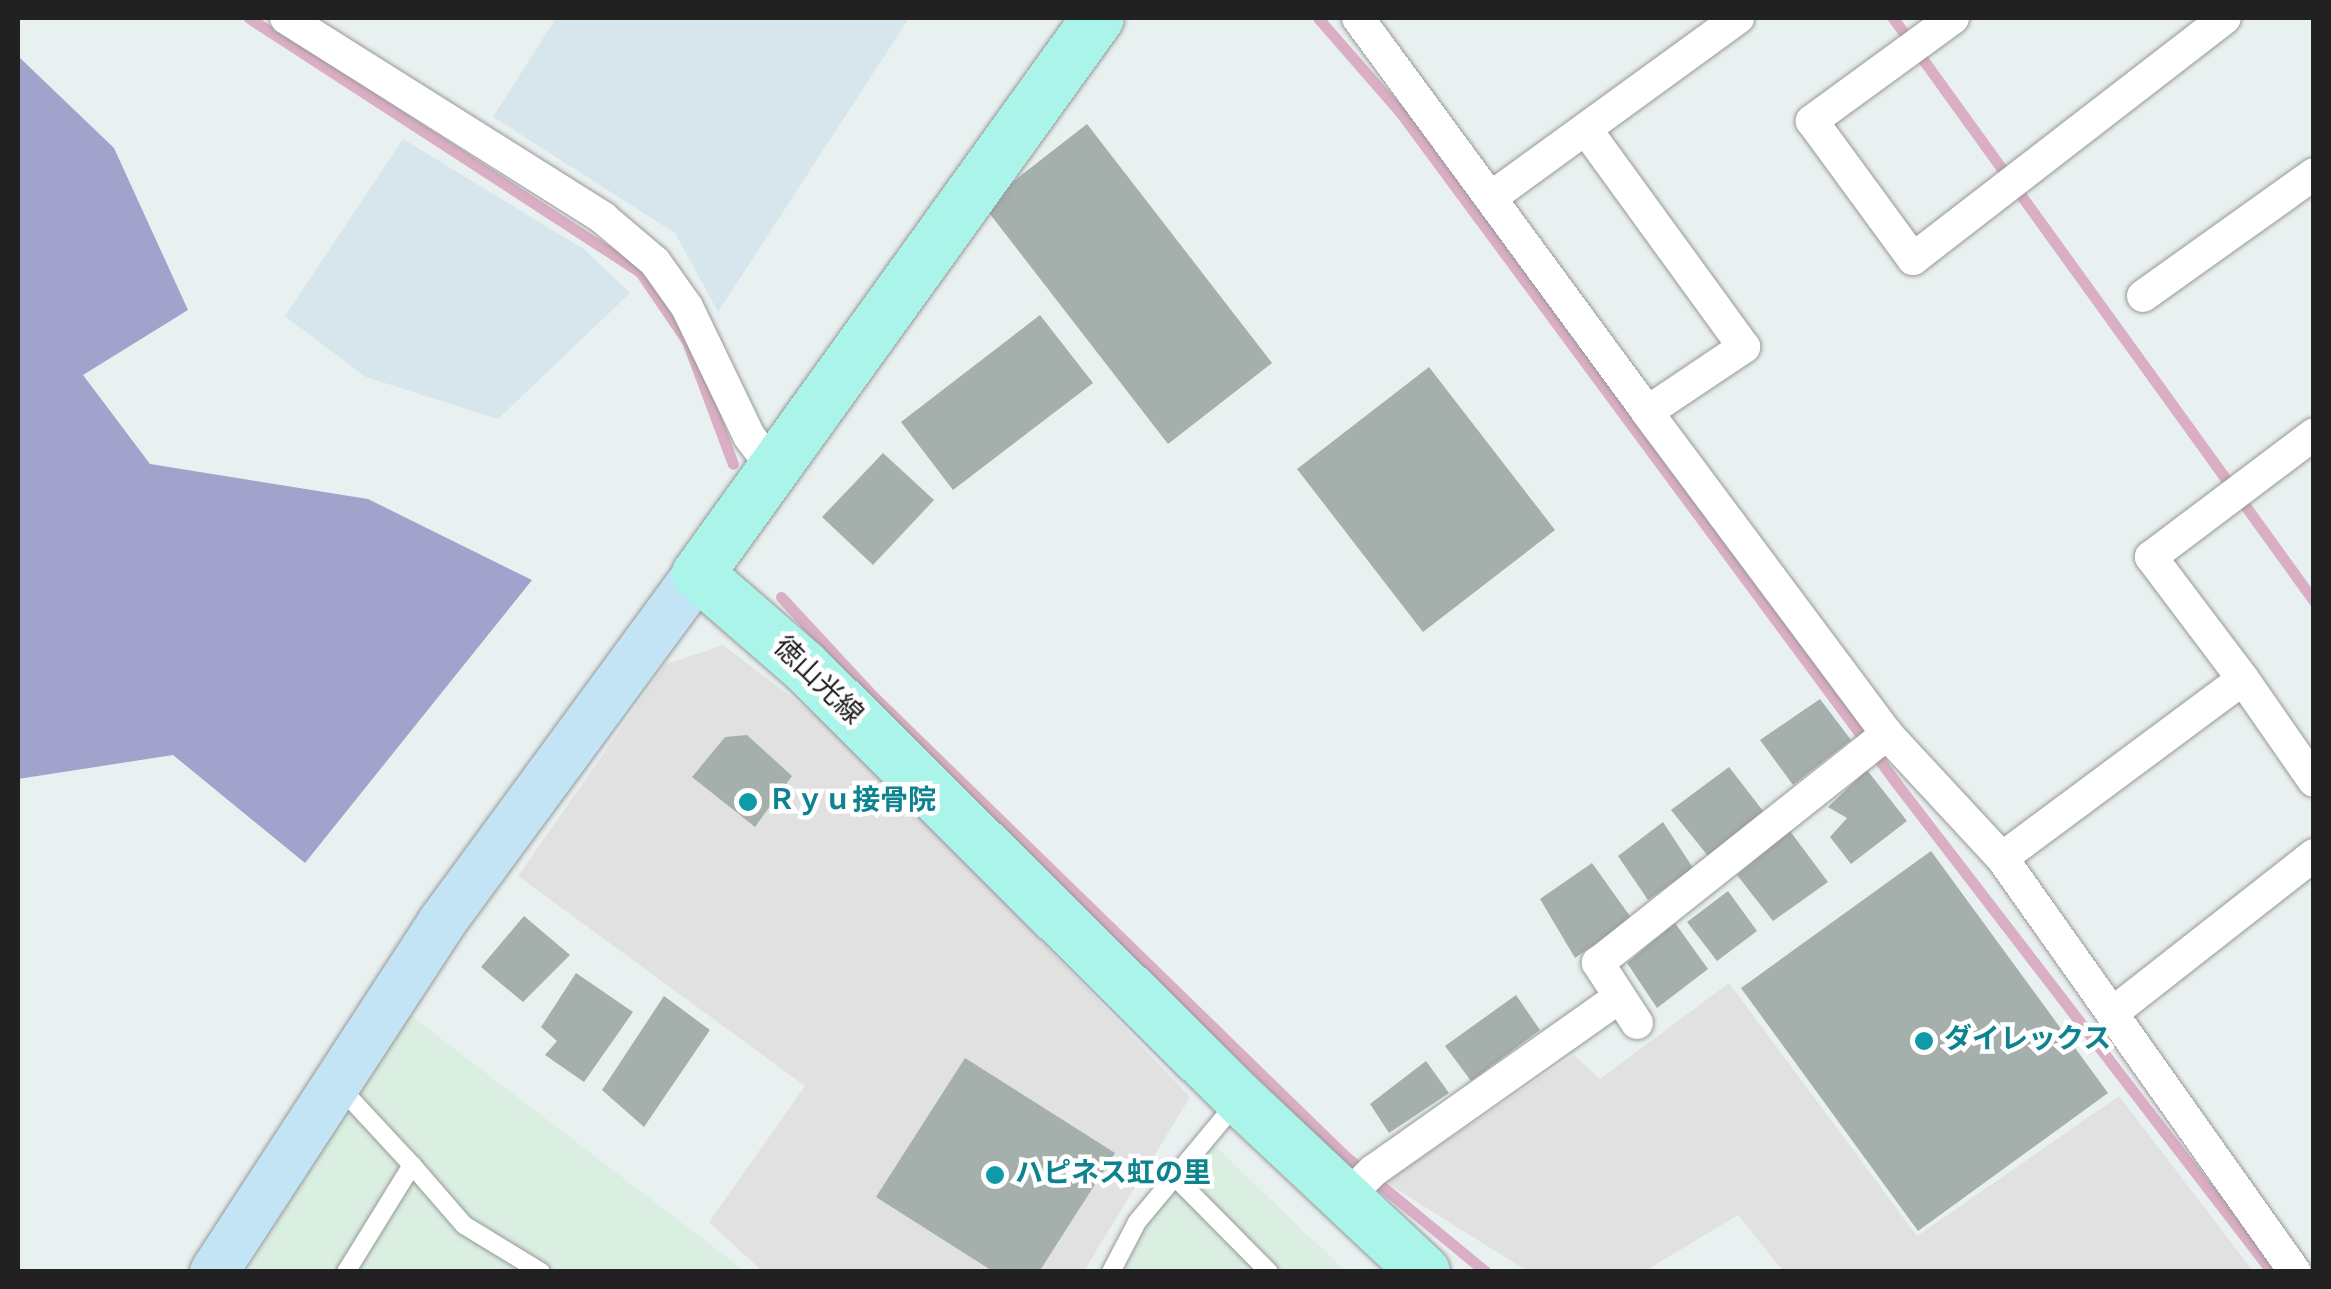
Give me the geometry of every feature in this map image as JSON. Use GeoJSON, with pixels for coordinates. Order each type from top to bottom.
{"type":"FeatureCollection","features":[{"type":"Feature","properties":{"kind":"main road"},"geometry":{"type":"LineString","coordinates":[[698,574],[772,465],[1098,18]]}},
{"type":"Feature","properties":{"kind":"main road","name":"徳山光線"},"geometry":{"type":"LineString","coordinates":[[698,574],[804,666],[1240,1098],[1424,1272]]}},
{"type":"Feature","properties":{"kind":"street"},"geometry":{"type":"LineString","coordinates":[[286,18],[603,218],[656,262],[687,307],[749,436],[772,465]]}},
{"type":"Feature","properties":{"kind":"street"},"geometry":{"type":"LineString","coordinates":[[1358,18],[1887,734],[2002,858],[2116,1012],[2295,1272]]}},
{"type":"Feature","properties":{"kind":"street"},"geometry":{"type":"LineString","coordinates":[[1492,196],[1587,131],[1738,18]]}},
{"type":"Feature","properties":{"kind":"street"},"geometry":{"type":"LineString","coordinates":[[1953,18],[1812,121],[1913,259],[2225,18]]}},
{"type":"Feature","properties":{"kind":"street"},"geometry":{"type":"LineString","coordinates":[[1587,131],[1744,348],[1647,412]]}},
{"type":"Feature","properties":{"kind":"street"},"geometry":{"type":"LineString","coordinates":[[2144,296],[2314,174]]}},
{"type":"Feature","properties":{"kind":"street"},"geometry":{"type":"LineString","coordinates":[[2314,434],[2151,558],[2243,679],[2314,782]]}},
{"type":"Feature","properties":{"kind":"street"},"geometry":{"type":"LineString","coordinates":[[214,1272],[442,922],[698,574]]}},
{"type":"Feature","properties":{"kind":"street"},"geometry":{"type":"LineString","coordinates":[[2002,858],[2243,679]]}},
{"type":"Feature","properties":{"kind":"street"},"geometry":{"type":"LineString","coordinates":[[1347,1197],[1373,1170],[1629,1010],[1598,963],[1887,734]]}},
{"type":"Feature","properties":{"kind":"street"},"geometry":{"type":"LineString","coordinates":[[2116,1012],[2314,856]]}},
{"type":"Feature","properties":{"kind":"lane"},"geometry":{"type":"LineString","coordinates":[[348,1096],[464,1225],[541,1272]]}},
{"type":"Feature","properties":{"kind":"lane"},"geometry":{"type":"LineString","coordinates":[[1110,1272],[1137,1222],[1240,1098]]}},
{"type":"Feature","properties":{"kind":"lane"},"geometry":{"type":"LineString","coordinates":[[346,1272],[412,1165]]}},
{"type":"Feature","properties":{"kind":"lane"},"geometry":{"type":"LineString","coordinates":[[1175,1177],[1269,1272]]}},
{"type":"Feature","properties":{"kind":"shaded area"},"geometry":{"type":"Polygon","coordinates":[[[556,18],[909,18],[718,312],[675,233],[493,117],[556,18]]]}},
{"type":"Feature","properties":{"kind":"shaded area"},"geometry":{"type":"Polygon","coordinates":[[[18,56],[114,148],[188,310],[83,375],[150,464],[368,499],[532,580],[305,863],[173,755],[18,779],[18,56]]]}},
{"type":"Feature","properties":{"kind":"shaded area"},"geometry":{"type":"Polygon","coordinates":[[[403,139],[585,250],[630,293],[498,419],[366,377],[285,316],[403,139]]]}},
{"type":"Feature","properties":{"kind":"shaded area"},"geometry":{"type":"Polygon","coordinates":[[[723,645],[858,748],[1190,1097],[1084,1271],[762,1271],[709,1222],[805,1086],[518,876],[666,664],[723,645]]]}},
{"type":"Feature","properties":{"kind":"shaded area"},"geometry":{"type":"Polygon","coordinates":[[[1729,983],[1917,1236],[2119,1096],[2253,1271],[1783,1271],[1738,1215],[1645,1271],[1527,1271],[1385,1182],[1574,1055],[1600,1079],[1729,983]]]}},
{"type":"Feature","properties":{"kind":"shaded area"},"geometry":{"type":"Polygon","coordinates":[[[405,1011],[745,1271],[247,1272],[405,1011]]]}},
{"type":"Feature","properties":{"kind":"shaded area"},"geometry":{"type":"Polygon","coordinates":[[[1208,1139],[1345,1271],[1111,1272],[1208,1139]]]}},
{"type":"Feature","properties":{"kind":"building"},"geometry":{"type":"Polygon","coordinates":[[[1087,124],[1272,363],[1168,444],[983,205],[1087,124]]]}},
{"type":"Feature","properties":{"kind":"building"},"geometry":{"type":"Polygon","coordinates":[[[1040,315],[1093,383],[953,490],[901,422],[1040,315]]]}},
{"type":"Feature","properties":{"kind":"building"},"geometry":{"type":"Polygon","coordinates":[[[1429,367],[1555,530],[1423,632],[1297,469],[1429,367]]]}},
{"type":"Feature","properties":{"kind":"building"},"geometry":{"type":"Polygon","coordinates":[[[883,453],[934,500],[873,565],[822,517],[883,453]]]}},
{"type":"Feature","properties":{"kind":"building"},"geometry":{"type":"Polygon","coordinates":[[[1820,699],[1851,740],[1793,785],[1760,740],[1820,699]]]}},
{"type":"Feature","properties":{"kind":"building","name":"Ｒｙｕ接骨院"},"geometry":{"type":"Polygon","coordinates":[[[747,735],[792,776],[755,827],[692,777],[725,737],[747,735]]]}},
{"type":"Feature","properties":{"kind":"building"},"geometry":{"type":"Polygon","coordinates":[[[1729,767],[1763,811],[1708,856],[1671,810],[1729,767]]]}},
{"type":"Feature","properties":{"kind":"building"},"geometry":{"type":"Polygon","coordinates":[[[1867,770],[1907,821],[1851,864],[1830,837],[1847,818],[1828,807],[1867,770]]]}},
{"type":"Feature","properties":{"kind":"building"},"geometry":{"type":"Polygon","coordinates":[[[1663,822],[1693,868],[1648,900],[1618,856],[1663,822]]]}},
{"type":"Feature","properties":{"kind":"building"},"geometry":{"type":"Polygon","coordinates":[[[1790,831],[1828,882],[1773,921],[1737,875],[1790,831]]]}},
{"type":"Feature","properties":{"kind":"building","name":"ダイレックス"},"geometry":{"type":"Polygon","coordinates":[[[1931,851],[2108,1093],[1918,1231],[1741,988],[1931,851]]]}},
{"type":"Feature","properties":{"kind":"building"},"geometry":{"type":"Polygon","coordinates":[[[1592,863],[1632,919],[1575,958],[1540,899],[1592,863]]]}},
{"type":"Feature","properties":{"kind":"building"},"geometry":{"type":"Polygon","coordinates":[[[1728,891],[1757,931],[1717,961],[1687,922],[1728,891]]]}},
{"type":"Feature","properties":{"kind":"building"},"geometry":{"type":"Polygon","coordinates":[[[524,916],[570,955],[523,1002],[481,967],[524,916]]]}},
{"type":"Feature","properties":{"kind":"building"},"geometry":{"type":"Polygon","coordinates":[[[1675,923],[1708,969],[1657,1008],[1627,963],[1675,923]]]}},
{"type":"Feature","properties":{"kind":"building"},"geometry":{"type":"Polygon","coordinates":[[[576,973],[633,1012],[584,1082],[545,1055],[557,1041],[541,1027],[576,973]]]}},
{"type":"Feature","properties":{"kind":"building"},"geometry":{"type":"Polygon","coordinates":[[[1516,995],[1540,1030],[1471,1081],[1445,1046],[1516,995]]]}},
{"type":"Feature","properties":{"kind":"building"},"geometry":{"type":"Polygon","coordinates":[[[664,996],[710,1030],[644,1127],[602,1090],[664,996]]]}},
{"type":"Feature","properties":{"kind":"building","name":"ハピネス虹の里"},"geometry":{"type":"Polygon","coordinates":[[[965,1058],[1115,1153],[1039,1272],[994,1272],[876,1197],[965,1058]]]}},
{"type":"Feature","properties":{"kind":"building"},"geometry":{"type":"Polygon","coordinates":[[[1426,1061],[1449,1093],[1389,1133],[1370,1104],[1426,1061]]]}},
{"type":"Feature","properties":{"kind":"waterway"},"geometry":{"type":"LineString","coordinates":[[249,18],[640,272],[687,341],[733,464]]}},
{"type":"Feature","properties":{"kind":"waterway"},"geometry":{"type":"LineString","coordinates":[[1318,18],[1400,112],[1897,784],[2272,1272]]}},
{"type":"Feature","properties":{"kind":"waterway"},"geometry":{"type":"LineString","coordinates":[[1893,18],[2314,601]]}},
{"type":"Feature","properties":{"kind":"waterway"},"geometry":{"type":"LineString","coordinates":[[781,597],[873,696],[1344,1155],[1486,1272]]}},
{"type":"Feature","properties":{"kind":"place","name":"Ｒｙｕ接骨院"},"geometry":{"type":"Point","coordinates":[748,802]}},
{"type":"Feature","properties":{"kind":"place","name":"ダイレックス"},"geometry":{"type":"Point","coordinates":[1924,1041]}},
{"type":"Feature","properties":{"kind":"place","name":"ハピネス虹の里"},"geometry":{"type":"Point","coordinates":[995,1175]}}]}
